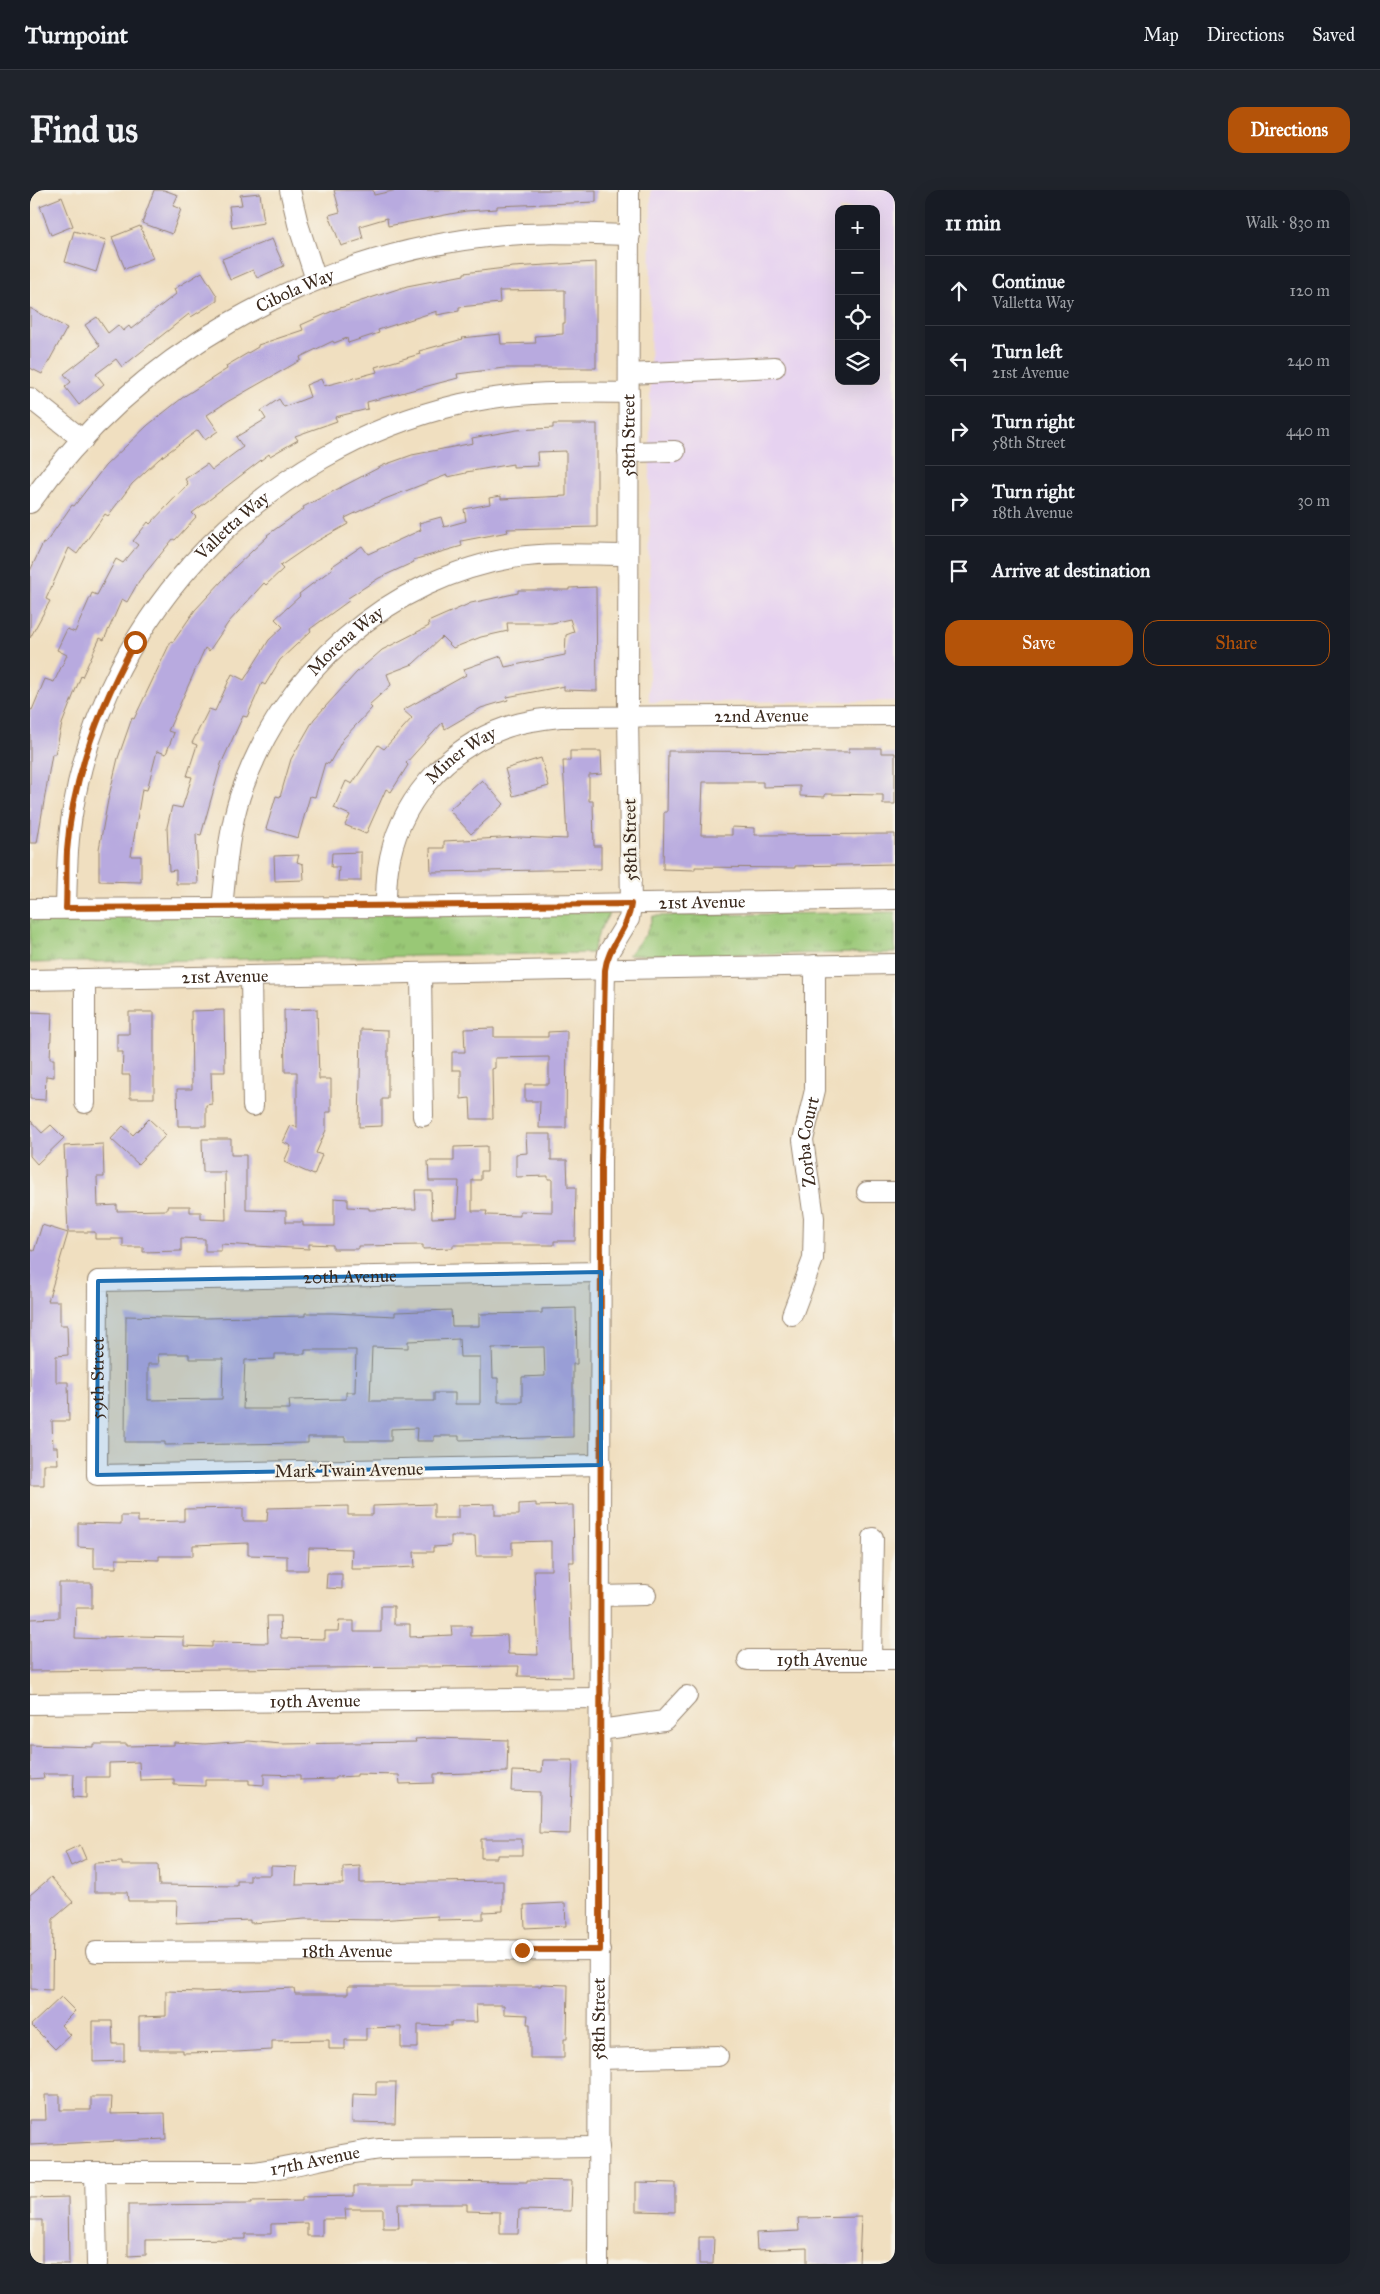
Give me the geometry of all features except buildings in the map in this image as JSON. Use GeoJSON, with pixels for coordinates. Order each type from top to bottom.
{"type":"FeatureCollection","features":[{"type":"Feature","properties":{"kind":"street"},"geometry":{"type":"LineString","coordinates":[[290,190],[298,224],[316,280]]}},
{"type":"Feature","properties":{"kind":"street","name":"58th Street"},"geometry":{"type":"LineString","coordinates":[[598,2264],[601,1161],[605,970],[608,953],[629,919],[631,904],[628,716],[629,190]]}},
{"type":"Feature","properties":{"kind":"street","name":"Cibola Way"},"geometry":{"type":"LineString","coordinates":[[30,503],[83,440],[143,384],[195,344],[245,314],[316,280],[429,246],[486,237],[532,233],[630,235]]}},
{"type":"Feature","properties":{"kind":"street","name":"Valletta Way"},"geometry":{"type":"LineString","coordinates":[[66,908],[67,850],[73,806],[86,755],[100,713],[135,642],[164,597],[198,556],[229,525],[263,497],[299,471],[353,442],[419,415],[461,404],[505,396],[775,367]]}},
{"type":"Feature","properties":{"kind":"street"},"geometry":{"type":"LineString","coordinates":[[30,398],[83,440]]}},
{"type":"Feature","properties":{"kind":"street"},"geometry":{"type":"LineString","coordinates":[[628,452],[675,451]]}},
{"type":"Feature","properties":{"kind":"street","name":"Morena Way"},"geometry":{"type":"LineString","coordinates":[[222,908],[232,827],[240,797],[255,758],[272,726],[295,690],[340,642],[368,619],[408,595],[448,576],[483,565],[518,557],[559,554],[628,556]]}},
{"type":"Feature","properties":{"kind":"street","name":"22nd Avenue"},"geometry":{"type":"LineString","coordinates":[[628,716],[895,715]]}},
{"type":"Feature","properties":{"kind":"street","name":"Miner Way"},"geometry":{"type":"LineString","coordinates":[[386,908],[388,869],[403,821],[415,799],[430,778],[463,749],[508,726],[534,719],[628,716]]}},
{"type":"Feature","properties":{"kind":"street","name":"21st Avenue"},"geometry":{"type":"LineString","coordinates":[[30,909],[386,908],[895,900]]}},
{"type":"Feature","properties":{"kind":"street","name":"21st Avenue"},"geometry":{"type":"LineString","coordinates":[[30,980],[895,964]]}},
{"type":"Feature","properties":{"kind":"street","name":"Zorba Court"},"geometry":{"type":"LineString","coordinates":[[792,1315],[813,1259],[814,1218],[803,1140],[815,1090],[816,966]]}},
{"type":"Feature","properties":{"kind":"street"},"geometry":{"type":"LineString","coordinates":[[421,973],[422,1116]]}},
{"type":"Feature","properties":{"kind":"street"},"geometry":{"type":"LineString","coordinates":[[251,977],[253,1106]]}},
{"type":"Feature","properties":{"kind":"street"},"geometry":{"type":"LineString","coordinates":[[84,980],[85,1103]]}},
{"type":"Feature","properties":{"kind":"street"},"geometry":{"type":"LineString","coordinates":[[867,1192],[895,1192]]}},
{"type":"Feature","properties":{"kind":"street","name":"20th Avenue"},"geometry":{"type":"LineString","coordinates":[[98,1281],[601,1272]]}},
{"type":"Feature","properties":{"kind":"street","name":"59th Street"},"geometry":{"type":"LineString","coordinates":[[97,1475],[98,1281]]}},
{"type":"Feature","properties":{"kind":"street","name":"Mark Twain Avenue"},"geometry":{"type":"LineString","coordinates":[[97,1475],[601,1466]]}},
{"type":"Feature","properties":{"kind":"street"},"geometry":{"type":"LineString","coordinates":[[871,1660],[873,1538]]}},
{"type":"Feature","properties":{"kind":"street"},"geometry":{"type":"LineString","coordinates":[[600,1596],[646,1596]]}},
{"type":"Feature","properties":{"kind":"street","name":"19th Avenue"},"geometry":{"type":"LineString","coordinates":[[748,1660],[895,1660]]}},
{"type":"Feature","properties":{"kind":"street"},"geometry":{"type":"LineString","coordinates":[[600,1730],[664,1721],[687,1696]]}},
{"type":"Feature","properties":{"kind":"street","name":"19th Avenue"},"geometry":{"type":"LineString","coordinates":[[30,1704],[600,1698]]}},
{"type":"Feature","properties":{"kind":"street","name":"18th Avenue"},"geometry":{"type":"LineString","coordinates":[[96,1952],[600,1950]]}},
{"type":"Feature","properties":{"kind":"street"},"geometry":{"type":"LineString","coordinates":[[599,2059],[718,2056]]}},
{"type":"Feature","properties":{"kind":"street","name":"17th Avenue"},"geometry":{"type":"LineString","coordinates":[[30,2172],[255,2172],[285,2168],[344,2154],[380,2149],[599,2147]]}},
{"type":"Feature","properties":{"kind":"street"},"geometry":{"type":"LineString","coordinates":[[95,2172],[97,2264]]}},
{"type":"Feature","properties":{"kind":"highlighted area"},"geometry":{"type":"Polygon","coordinates":[[[601,1272],[601,1465],[97,1475],[98,1281],[601,1272]]]}},
{"type":"Feature","properties":{"kind":"shaded area"},"geometry":{"type":"Polygon","coordinates":[[[651,190],[895,190],[895,701],[649,702],[651,190]]]}},
{"type":"Feature","properties":{"kind":"green space"},"geometry":{"type":"Polygon","coordinates":[[[610,912],[599,932],[592,953],[30,963],[30,917],[610,912]]]}},
{"type":"Feature","properties":{"kind":"green space"},"geometry":{"type":"Polygon","coordinates":[[[895,912],[895,953],[628,955],[646,934],[653,916],[895,912]]]}},
{"type":"Feature","properties":{"kind":"route"},"geometry":{"type":"LineString","coordinates":[[135,642],[118,673],[100,713],[86,755],[73,806],[67,850],[66,908],[386,908],[631,904],[629,919],[608,953],[605,970],[601,1161],[600,1950],[522,1950]]}}]}
